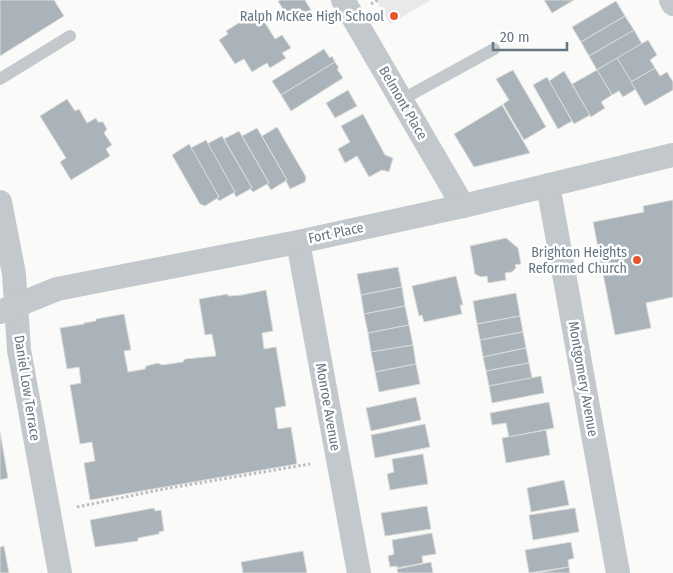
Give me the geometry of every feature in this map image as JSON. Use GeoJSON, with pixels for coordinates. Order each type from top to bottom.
{"type":"FeatureCollection","features":[{"type":"Feature","properties":{"kind":"street","name":"Belmont Place"},"geometry":{"type":"LineString","coordinates":[[343,0],[463,206]]}},
{"type":"Feature","properties":{"kind":"street"},"geometry":{"type":"LineString","coordinates":[[670,0],[673,4]]}},
{"type":"Feature","properties":{"kind":"street","name":"Fort Place"},"geometry":{"type":"LineString","coordinates":[[8,308],[57,289],[298,242],[463,206],[673,155]]}},
{"type":"Feature","properties":{"kind":"street","name":"Montgomery Avenue"},"geometry":{"type":"LineString","coordinates":[[548,185],[618,573]]}},
{"type":"Feature","properties":{"kind":"street","name":"Daniel Low Terrace"},"geometry":{"type":"LineString","coordinates":[[0,202],[14,274],[8,308],[18,350],[60,573]]}},
{"type":"Feature","properties":{"kind":"street","name":"Monroe Avenue"},"geometry":{"type":"LineString","coordinates":[[298,242],[359,573]]}},
{"type":"Feature","properties":{"kind":"lane"},"geometry":{"type":"LineString","coordinates":[[0,79],[70,36]]}},
{"type":"Feature","properties":{"kind":"lane"},"geometry":{"type":"LineString","coordinates":[[401,100],[494,49]]}},
{"type":"Feature","properties":{"kind":"path"},"geometry":{"type":"LineString","coordinates":[[77,507],[164,488],[310,464]]}},
{"type":"Feature","properties":{"kind":"shaded area","name":"Ralph McKee High School"},"geometry":{"type":"Polygon","coordinates":[[[376,0],[431,0],[390,24],[376,0]]]}},
{"type":"Feature","properties":{"kind":"building"},"geometry":{"type":"Polygon","coordinates":[[[0,0],[54,0],[64,16],[0,56],[0,0]]]}},
{"type":"Feature","properties":{"kind":"building"},"geometry":{"type":"Polygon","coordinates":[[[305,0],[311,10],[291,22],[278,1],[305,0]]]}},
{"type":"Feature","properties":{"kind":"building"},"geometry":{"type":"Polygon","coordinates":[[[544,0],[574,0],[552,13],[544,0]]]}},
{"type":"Feature","properties":{"kind":"building"},"geometry":{"type":"Polygon","coordinates":[[[616,1],[625,16],[581,42],[572,27],[616,1]]]}},
{"type":"Feature","properties":{"kind":"building"},"geometry":{"type":"Polygon","coordinates":[[[259,13],[275,39],[282,35],[291,48],[282,53],[286,58],[270,68],[267,63],[252,72],[244,59],[235,64],[219,40],[228,34],[226,31],[259,13]]]}},
{"type":"Feature","properties":{"kind":"building"},"geometry":{"type":"Polygon","coordinates":[[[625,16],[634,30],[589,56],[581,42],[625,16]]]}},
{"type":"Feature","properties":{"kind":"building"},"geometry":{"type":"Polygon","coordinates":[[[634,30],[642,44],[597,70],[589,56],[634,30]]]}},
{"type":"Feature","properties":{"kind":"building"},"geometry":{"type":"Polygon","coordinates":[[[648,40],[657,55],[650,60],[655,68],[631,82],[617,58],[648,40]]]}},
{"type":"Feature","properties":{"kind":"building"},"geometry":{"type":"Polygon","coordinates":[[[324,49],[330,58],[332,56],[335,62],[281,95],[272,81],[324,49]]]}},
{"type":"Feature","properties":{"kind":"building"},"geometry":{"type":"Polygon","coordinates":[[[617,58],[636,89],[623,97],[619,91],[612,95],[597,70],[617,58]]]}},
{"type":"Feature","properties":{"kind":"building"},"geometry":{"type":"Polygon","coordinates":[[[335,62],[343,78],[291,111],[281,95],[335,62]]]}},
{"type":"Feature","properties":{"kind":"building"},"geometry":{"type":"Polygon","coordinates":[[[655,68],[660,76],[667,72],[673,82],[673,90],[645,106],[631,82],[655,68]]]}},
{"type":"Feature","properties":{"kind":"building"},"geometry":{"type":"Polygon","coordinates":[[[513,70],[546,127],[524,140],[503,104],[509,100],[496,79],[513,70]]]}},
{"type":"Feature","properties":{"kind":"building"},"geometry":{"type":"Polygon","coordinates":[[[597,70],[612,95],[601,102],[605,108],[591,117],[572,84],[597,70]]]}},
{"type":"Feature","properties":{"kind":"building"},"geometry":{"type":"Polygon","coordinates":[[[564,71],[590,115],[574,124],[549,81],[564,71]]]}},
{"type":"Feature","properties":{"kind":"building"},"geometry":{"type":"Polygon","coordinates":[[[547,77],[572,121],[558,129],[533,85],[547,77]]]}},
{"type":"Feature","properties":{"kind":"building"},"geometry":{"type":"Polygon","coordinates":[[[348,90],[357,106],[335,118],[326,103],[348,90]]]}},
{"type":"Feature","properties":{"kind":"building"},"geometry":{"type":"Polygon","coordinates":[[[67,99],[75,111],[79,109],[87,123],[96,118],[98,122],[103,122],[107,129],[104,133],[112,145],[106,149],[110,156],[71,180],[60,162],[66,158],[40,116],[67,99]]]}},
{"type":"Feature","properties":{"kind":"building"},"geometry":{"type":"Polygon","coordinates":[[[502,105],[530,153],[474,167],[454,134],[502,105]]]}},
{"type":"Feature","properties":{"kind":"building"},"geometry":{"type":"Polygon","coordinates":[[[363,114],[385,155],[393,158],[389,172],[382,170],[369,177],[357,156],[345,163],[338,149],[350,142],[341,126],[363,114]]]}},
{"type":"Feature","properties":{"kind":"building"},"geometry":{"type":"Polygon","coordinates":[[[277,127],[306,177],[305,182],[290,189],[287,180],[262,136],[277,127]]]}},
{"type":"Feature","properties":{"kind":"building"},"geometry":{"type":"Polygon","coordinates":[[[257,128],[287,180],[271,190],[267,184],[269,183],[242,136],[257,128]]]}},
{"type":"Feature","properties":{"kind":"building"},"geometry":{"type":"Polygon","coordinates":[[[239,131],[269,183],[253,192],[224,139],[239,131]]]}},
{"type":"Feature","properties":{"kind":"building"},"geometry":{"type":"Polygon","coordinates":[[[222,136],[252,188],[236,197],[235,192],[207,144],[222,136]]]}},
{"type":"Feature","properties":{"kind":"building"},"geometry":{"type":"Polygon","coordinates":[[[206,140],[235,192],[219,201],[217,198],[219,197],[191,148],[206,140]]]}},
{"type":"Feature","properties":{"kind":"building"},"geometry":{"type":"Polygon","coordinates":[[[189,144],[219,197],[205,206],[200,204],[172,155],[189,144]]]}},
{"type":"Feature","properties":{"kind":"building","name":"Brighton Heights Reformed Church"},"geometry":{"type":"Polygon","coordinates":[[[673,200],[673,297],[646,303],[651,328],[615,335],[593,222],[644,212],[643,206],[673,200]]]}},
{"type":"Feature","properties":{"kind":"building"},"geometry":{"type":"Polygon","coordinates":[[[506,238],[518,248],[521,264],[515,265],[516,268],[512,272],[505,273],[506,280],[488,283],[487,276],[481,277],[475,274],[470,246],[506,238]]]}},
{"type":"Feature","properties":{"kind":"building"},"geometry":{"type":"Polygon","coordinates":[[[398,267],[402,287],[361,295],[357,274],[398,267]]]}},
{"type":"Feature","properties":{"kind":"building"},"geometry":{"type":"Polygon","coordinates":[[[456,276],[463,305],[460,305],[462,314],[424,322],[422,315],[419,316],[412,286],[456,276]]]}},
{"type":"Feature","properties":{"kind":"building"},"geometry":{"type":"Polygon","coordinates":[[[402,287],[405,306],[364,314],[361,295],[402,287]]]}},
{"type":"Feature","properties":{"kind":"building"},"geometry":{"type":"Polygon","coordinates":[[[266,290],[273,331],[262,333],[264,349],[276,347],[286,406],[275,408],[278,429],[291,427],[297,464],[90,500],[84,463],[95,461],[92,442],[80,444],[70,385],[81,383],[79,367],[67,369],[60,328],[124,314],[131,350],[124,351],[128,372],[145,369],[146,366],[158,363],[162,365],[183,362],[185,359],[216,356],[212,334],[205,335],[199,299],[228,294],[228,296],[242,295],[266,290]]]}},
{"type":"Feature","properties":{"kind":"building"},"geometry":{"type":"Polygon","coordinates":[[[516,293],[520,316],[477,324],[473,301],[516,293]]]}},
{"type":"Feature","properties":{"kind":"building"},"geometry":{"type":"Polygon","coordinates":[[[405,306],[409,325],[368,333],[364,314],[405,306]]]}},
{"type":"Feature","properties":{"kind":"building"},"geometry":{"type":"Polygon","coordinates":[[[520,316],[523,332],[480,340],[477,324],[520,316]]]}},
{"type":"Feature","properties":{"kind":"building"},"geometry":{"type":"Polygon","coordinates":[[[409,325],[413,345],[371,352],[368,333],[409,325]]]}},
{"type":"Feature","properties":{"kind":"building"},"geometry":{"type":"Polygon","coordinates":[[[523,332],[526,348],[483,357],[480,340],[523,332]]]}},
{"type":"Feature","properties":{"kind":"building"},"geometry":{"type":"Polygon","coordinates":[[[413,345],[416,364],[375,372],[371,352],[413,345]]]}},
{"type":"Feature","properties":{"kind":"building"},"geometry":{"type":"Polygon","coordinates":[[[526,348],[529,363],[486,371],[483,357],[526,348]]]}},
{"type":"Feature","properties":{"kind":"building"},"geometry":{"type":"Polygon","coordinates":[[[529,363],[532,378],[489,386],[486,371],[529,363]]]}},
{"type":"Feature","properties":{"kind":"building"},"geometry":{"type":"Polygon","coordinates":[[[416,364],[420,384],[379,392],[375,372],[416,364]]]}},
{"type":"Feature","properties":{"kind":"building"},"geometry":{"type":"Polygon","coordinates":[[[541,376],[544,393],[492,403],[489,386],[541,376]]]}},
{"type":"Feature","properties":{"kind":"building"},"geometry":{"type":"Polygon","coordinates":[[[416,397],[421,420],[371,431],[366,408],[416,397]]]}},
{"type":"Feature","properties":{"kind":"building"},"geometry":{"type":"Polygon","coordinates":[[[549,402],[554,428],[509,437],[506,423],[492,425],[490,413],[549,402]]]}},
{"type":"Feature","properties":{"kind":"building"},"geometry":{"type":"Polygon","coordinates":[[[425,424],[430,447],[375,458],[371,435],[425,424]]]}},
{"type":"Feature","properties":{"kind":"building"},"geometry":{"type":"Polygon","coordinates":[[[546,430],[550,455],[506,463],[502,438],[546,430]]]}},
{"type":"Feature","properties":{"kind":"building"},"geometry":{"type":"Polygon","coordinates":[[[0,432],[8,478],[0,480],[0,432]]]}},
{"type":"Feature","properties":{"kind":"building"},"geometry":{"type":"Polygon","coordinates":[[[423,454],[428,484],[390,490],[387,474],[394,472],[392,459],[423,454]]]}},
{"type":"Feature","properties":{"kind":"building"},"geometry":{"type":"Polygon","coordinates":[[[564,480],[569,505],[531,512],[527,488],[564,480]]]}},
{"type":"Feature","properties":{"kind":"building"},"geometry":{"type":"Polygon","coordinates":[[[427,506],[431,529],[385,536],[381,513],[427,506]]]}},
{"type":"Feature","properties":{"kind":"building"},"geometry":{"type":"Polygon","coordinates":[[[154,508],[155,511],[161,510],[164,531],[159,532],[159,534],[138,538],[138,541],[95,547],[90,520],[154,508]]]}},
{"type":"Feature","properties":{"kind":"building"},"geometry":{"type":"Polygon","coordinates":[[[575,508],[579,532],[533,540],[529,515],[575,508]]]}},
{"type":"Feature","properties":{"kind":"building"},"geometry":{"type":"Polygon","coordinates":[[[432,533],[436,554],[422,556],[423,563],[397,568],[397,566],[390,567],[388,556],[394,554],[392,540],[432,533]]]}},
{"type":"Feature","properties":{"kind":"building"},"geometry":{"type":"Polygon","coordinates":[[[571,542],[574,558],[568,560],[569,567],[529,573],[525,550],[571,542]]]}},
{"type":"Feature","properties":{"kind":"building"},"geometry":{"type":"Polygon","coordinates":[[[4,546],[9,573],[0,573],[0,547],[4,546]]]}},
{"type":"Feature","properties":{"kind":"building"},"geometry":{"type":"Polygon","coordinates":[[[303,551],[307,573],[243,573],[241,562],[303,551]]]}},
{"type":"Feature","properties":{"kind":"building"},"geometry":{"type":"Polygon","coordinates":[[[431,562],[433,573],[398,573],[397,569],[431,562]]]}},
{"type":"Feature","properties":{"kind":"building"},"geometry":{"type":"Polygon","coordinates":[[[569,567],[570,573],[537,573],[569,567]]]}},
{"type":"Feature","properties":{"kind":"place","name":"Ralph McKee High School"},"geometry":{"type":"Point","coordinates":[394,16]}},
{"type":"Feature","properties":{"kind":"place","name":"Brighton Heights Reformed Church"},"geometry":{"type":"Point","coordinates":[637,260]}}]}
